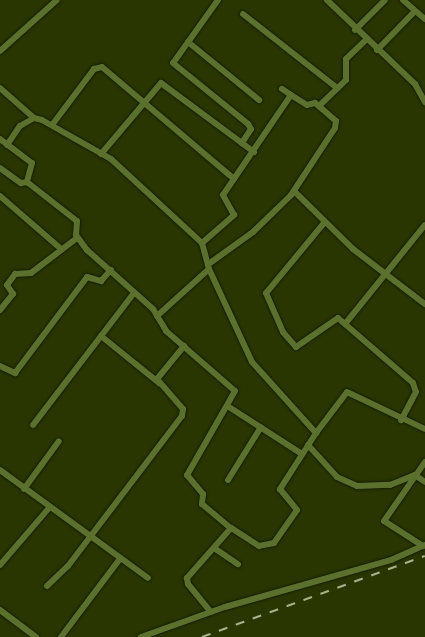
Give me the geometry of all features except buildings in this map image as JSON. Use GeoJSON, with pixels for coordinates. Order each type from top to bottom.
{"type":"FeatureCollection","features":[{"type":"Feature","properties":{"kind":"street"},"geometry":{"type":"LineString","coordinates":[[0,50],[57,0]]}},
{"type":"Feature","properties":{"kind":"street"},"geometry":{"type":"LineString","coordinates":[[218,0],[173,63],[248,124],[251,129],[242,142]]}},
{"type":"Feature","properties":{"kind":"street"},"geometry":{"type":"LineString","coordinates":[[327,0],[355,30],[414,84],[425,102]]}},
{"type":"Feature","properties":{"kind":"street"},"geometry":{"type":"LineString","coordinates":[[355,30],[385,0]]}},
{"type":"Feature","properties":{"kind":"street"},"geometry":{"type":"LineString","coordinates":[[403,0],[425,19]]}},
{"type":"Feature","properties":{"kind":"street"},"geometry":{"type":"LineString","coordinates":[[378,50],[415,11]]}},
{"type":"Feature","properties":{"kind":"street"},"geometry":{"type":"LineString","coordinates":[[243,14],[337,88]]}},
{"type":"Feature","properties":{"kind":"street"},"geometry":{"type":"LineString","coordinates":[[319,106],[347,76],[346,59],[366,40]]}},
{"type":"Feature","properties":{"kind":"street"},"geometry":{"type":"LineString","coordinates":[[188,42],[259,100]]}},
{"type":"Feature","properties":{"kind":"street"},"geometry":{"type":"LineString","coordinates":[[52,126],[94,69],[102,67],[234,179]]}},
{"type":"Feature","properties":{"kind":"street"},"geometry":{"type":"LineString","coordinates":[[101,154],[161,83],[254,152]]}},
{"type":"Feature","properties":{"kind":"street"},"geometry":{"type":"LineString","coordinates":[[0,88],[34,118],[101,154],[202,243],[210,266],[252,362],[316,433]]}},
{"type":"Feature","properties":{"kind":"street"},"geometry":{"type":"LineString","coordinates":[[157,316],[210,266],[253,232],[294,191],[337,125],[319,106],[291,95],[282,89]]}},
{"type":"Feature","properties":{"kind":"street"},"geometry":{"type":"LineString","coordinates":[[202,243],[234,215],[224,195],[291,95]]}},
{"type":"Feature","properties":{"kind":"street"},"geometry":{"type":"LineString","coordinates":[[7,145],[20,126],[34,118]]}},
{"type":"Feature","properties":{"kind":"street"},"geometry":{"type":"LineString","coordinates":[[0,139],[32,163],[27,182]]}},
{"type":"Feature","properties":{"kind":"street"},"geometry":{"type":"LineString","coordinates":[[0,168],[21,183],[27,182],[77,221],[77,238],[157,316],[166,332],[235,391],[230,407],[187,475],[203,494],[202,504],[231,528],[259,546],[274,543],[296,515],[295,504],[280,489],[344,392],[400,420],[425,429]]}},
{"type":"Feature","properties":{"kind":"street"},"geometry":{"type":"LineString","coordinates":[[294,191],[324,223],[385,275],[425,304]]}},
{"type":"Feature","properties":{"kind":"street"},"geometry":{"type":"LineString","coordinates":[[0,196],[60,248]]}},
{"type":"Feature","properties":{"kind":"street"},"geometry":{"type":"LineString","coordinates":[[324,223],[266,293],[283,332],[296,347],[334,319],[345,324],[416,387],[400,420]]}},
{"type":"Feature","properties":{"kind":"street"},"geometry":{"type":"LineString","coordinates":[[345,324],[425,225]]}},
{"type":"Feature","properties":{"kind":"street"},"geometry":{"type":"LineString","coordinates":[[0,310],[13,294],[7,285],[15,274],[31,273],[49,262],[60,248],[77,238]]}},
{"type":"Feature","properties":{"kind":"street"},"geometry":{"type":"LineString","coordinates":[[0,366],[15,372],[87,278],[101,281],[111,270]]}},
{"type":"Feature","properties":{"kind":"street"},"geometry":{"type":"LineString","coordinates":[[33,425],[134,293]]}},
{"type":"Feature","properties":{"kind":"street"},"geometry":{"type":"LineString","coordinates":[[47,586],[88,537],[182,416],[183,409],[159,384],[102,336]]}},
{"type":"Feature","properties":{"kind":"street"},"geometry":{"type":"LineString","coordinates":[[159,384],[160,373],[184,346]]}},
{"type":"Feature","properties":{"kind":"street"},"geometry":{"type":"LineString","coordinates":[[230,407],[302,454]]}},
{"type":"Feature","properties":{"kind":"street"},"geometry":{"type":"LineString","coordinates":[[228,480],[261,428]]}},
{"type":"Feature","properties":{"kind":"street"},"geometry":{"type":"LineString","coordinates":[[24,489],[59,441]]}},
{"type":"Feature","properties":{"kind":"street"},"geometry":{"type":"LineString","coordinates":[[308,445],[337,477],[357,486],[390,485],[415,475]]}},
{"type":"Feature","properties":{"kind":"street"},"geometry":{"type":"LineString","coordinates":[[424,546],[384,521],[425,462]]}},
{"type":"Feature","properties":{"kind":"street"},"geometry":{"type":"LineString","coordinates":[[0,470],[119,560],[148,578]]}},
{"type":"Feature","properties":{"kind":"street"},"geometry":{"type":"LineString","coordinates":[[415,475],[425,482]]}},
{"type":"Feature","properties":{"kind":"street"},"geometry":{"type":"LineString","coordinates":[[0,565],[49,508]]}},
{"type":"Feature","properties":{"kind":"street"},"geometry":{"type":"LineString","coordinates":[[211,612],[187,581],[231,528]]}},
{"type":"Feature","properties":{"kind":"street"},"geometry":{"type":"LineString","coordinates":[[140,637],[211,612],[391,560],[424,546]]}},
{"type":"Feature","properties":{"kind":"street"},"geometry":{"type":"LineString","coordinates":[[214,548],[238,564]]}},
{"type":"Feature","properties":{"kind":"street"},"geometry":{"type":"LineString","coordinates":[[61,637],[119,560]]}},
{"type":"Feature","properties":{"kind":"street"},"geometry":{"type":"LineString","coordinates":[[0,610],[36,637]]}},
{"type":"Feature","properties":{"kind":"railway"},"geometry":{"type":"LineString","coordinates":[[202,637],[425,556]]}}]}
